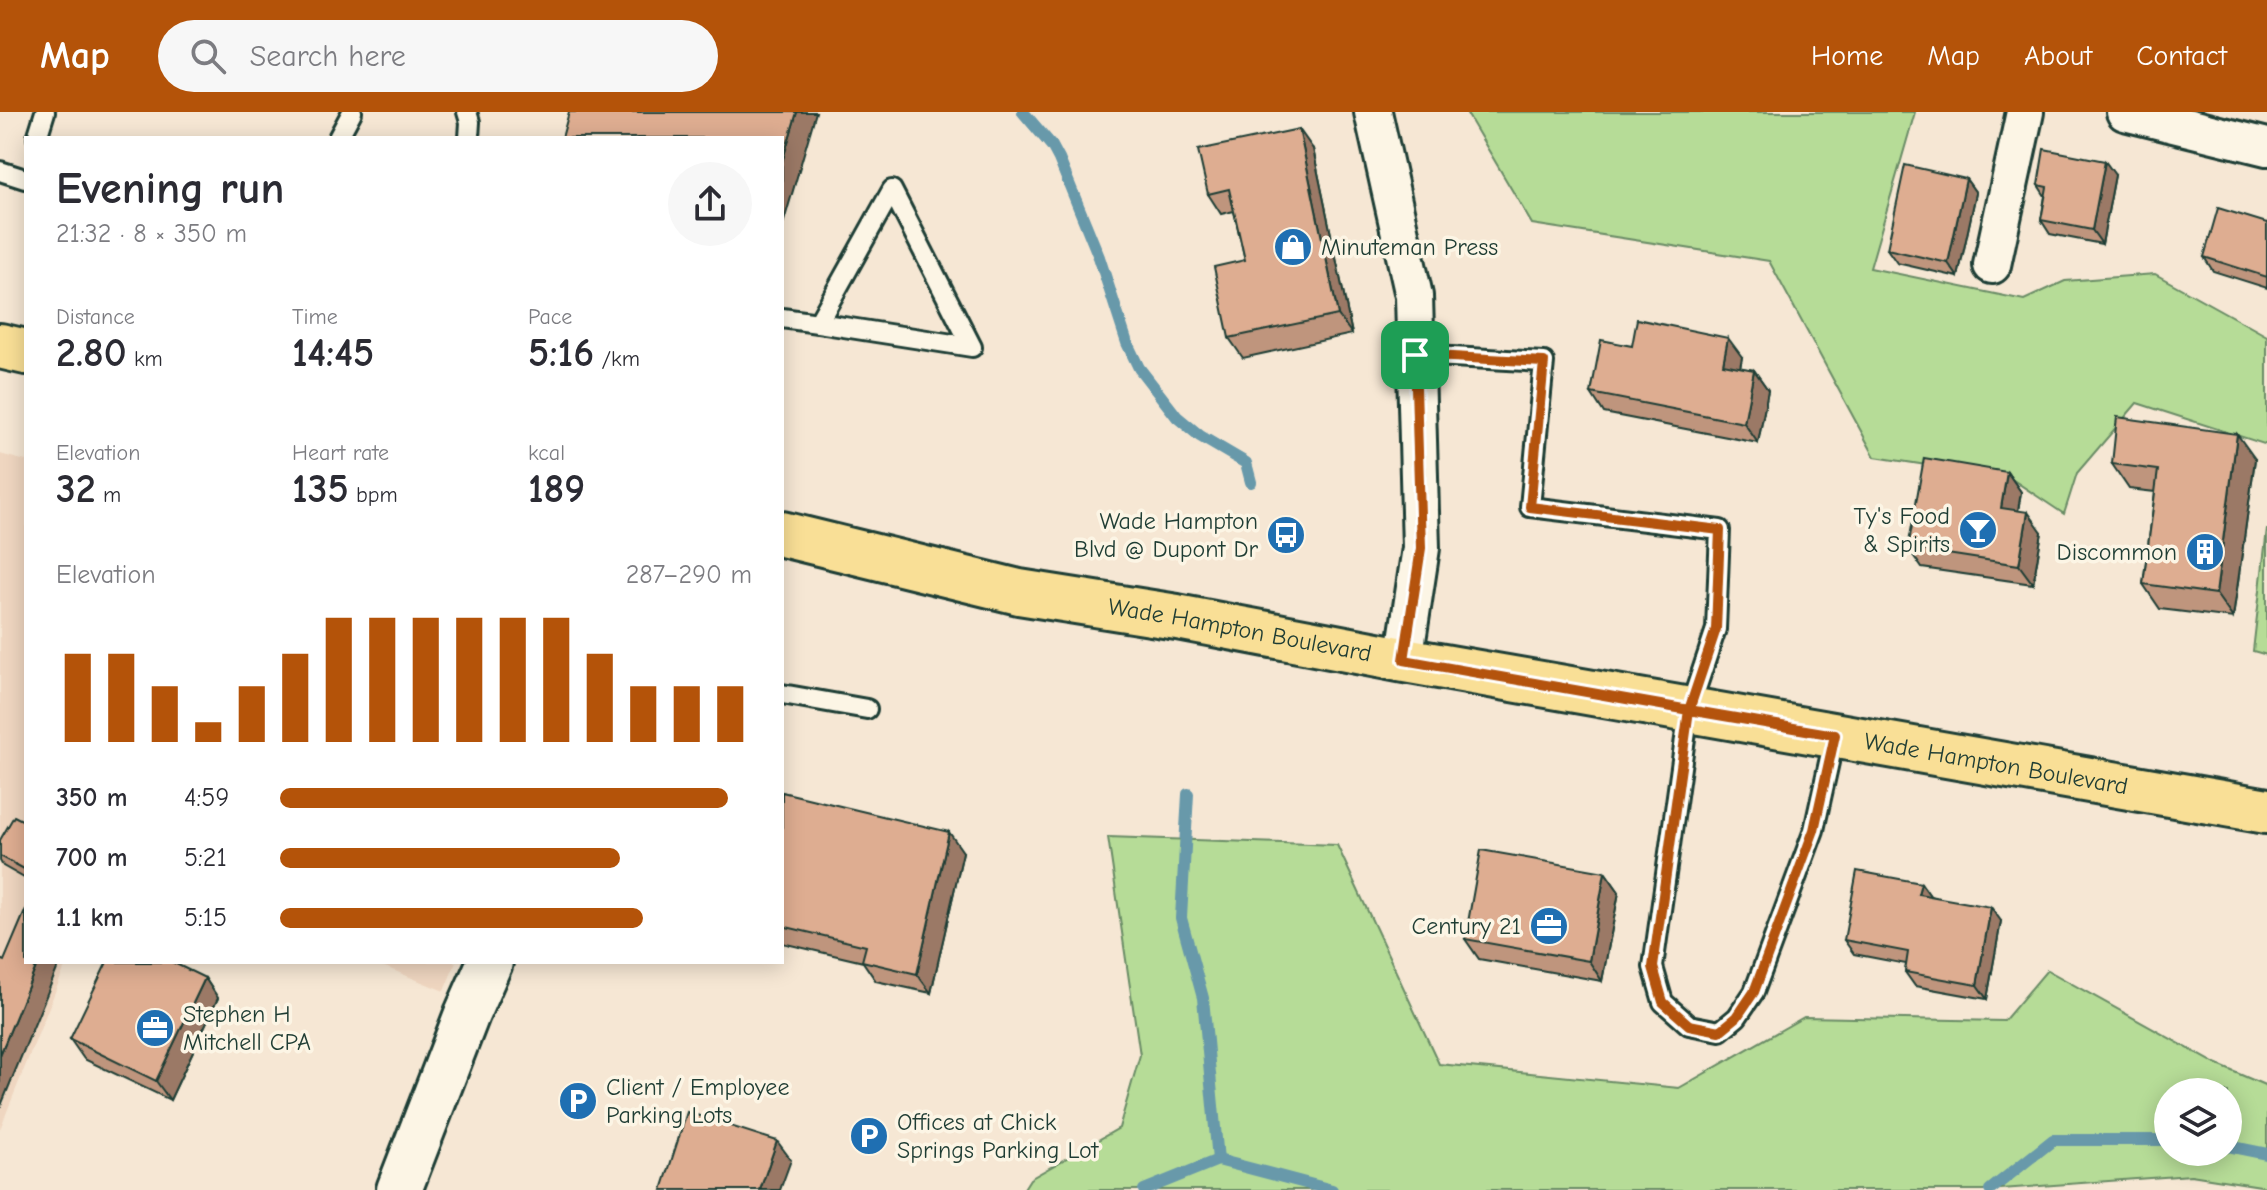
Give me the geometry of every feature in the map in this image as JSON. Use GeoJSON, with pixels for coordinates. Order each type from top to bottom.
{"type":"FeatureCollection","features":[{"type":"Feature","properties":{"kind":"main road"},"geometry":{"type":"LineString","coordinates":[[0,346],[24,352]]}},
{"type":"Feature","properties":{"kind":"main road","name":"Wade Hampton Boulevard"},"geometry":{"type":"LineString","coordinates":[[784,537],[1019,592],[1177,617],[1404,660],[2267,811]]}},
{"type":"Feature","properties":{"kind":"street"},"geometry":{"type":"LineString","coordinates":[[1373,112],[1414,296],[1421,548],[1404,660]]}},
{"type":"Feature","properties":{"kind":"street"},"geometry":{"type":"LineString","coordinates":[[1992,265],[2025,112]]}},
{"type":"Feature","properties":{"kind":"street"},"geometry":{"type":"LineString","coordinates":[[2125,112],[2188,119],[2267,147]]}},
{"type":"Feature","properties":{"kind":"street"},"geometry":{"type":"LineString","coordinates":[[399,1190],[489,964]]}},
{"type":"Feature","properties":{"kind":"lane"},"geometry":{"type":"LineString","coordinates":[[38,136],[45,112]]}},
{"type":"Feature","properties":{"kind":"lane"},"geometry":{"type":"LineString","coordinates":[[339,136],[352,112]]}},
{"type":"Feature","properties":{"kind":"lane"},"geometry":{"type":"LineString","coordinates":[[467,112],[469,136]]}},
{"type":"Feature","properties":{"kind":"lane"},"geometry":{"type":"LineString","coordinates":[[0,171],[24,177]]}},
{"type":"Feature","properties":{"kind":"lane"},"geometry":{"type":"LineString","coordinates":[[784,318],[972,347],[892,190],[818,323]]}},
{"type":"Feature","properties":{"kind":"lane"},"geometry":{"type":"LineString","coordinates":[[1415,355],[1544,362],[1530,507],[1720,530],[1716,629],[1689,710],[1653,967],[1663,1002],[1689,1025],[1720,1031],[1737,1017],[1754,992],[1814,830],[1835,735]]}},
{"type":"Feature","properties":{"kind":"lane"},"geometry":{"type":"LineString","coordinates":[[784,694],[867,709]]}},
{"type":"Feature","properties":{"kind":"shaded area"},"geometry":{"type":"Polygon","coordinates":[[[0,454],[24,460],[24,964],[66,964],[0,1129],[0,454]]]}},
{"type":"Feature","properties":{"kind":"shaded area"},"geometry":{"type":"Polygon","coordinates":[[[378,964],[455,964],[444,991],[378,964]]]}},
{"type":"Feature","properties":{"kind":"green space"},"geometry":{"type":"Polygon","coordinates":[[[1466,112],[1915,112],[1870,268],[2024,300],[2065,281],[2155,274],[2267,336],[2267,445],[2137,403],[2077,473],[2064,514],[2010,478],[1875,457],[1769,261],[1532,224],[1466,112]]]}},
{"type":"Feature","properties":{"kind":"green space"},"geometry":{"type":"Polygon","coordinates":[[[2267,529],[2267,655],[2253,651],[2267,529]]]}},
{"type":"Feature","properties":{"kind":"green space"},"geometry":{"type":"Polygon","coordinates":[[[1108,837],[1337,845],[1439,1064],[1679,1088],[1804,1017],[2004,1021],[2047,970],[2218,1065],[2267,1086],[2267,1187],[2191,1175],[1987,1190],[1023,1190],[1030,1179],[1119,1128],[1140,1055],[1108,837]]]}},
{"type":"Feature","properties":{"kind":"building"},"geometry":{"type":"Polygon","coordinates":[[[569,112],[797,112],[784,155],[784,136],[563,136],[569,112]]]}},
{"type":"Feature","properties":{"kind":"building","name":"Minuteman Press"},"geometry":{"type":"Polygon","coordinates":[[[1299,129],[1338,315],[1229,338],[1214,267],[1245,260],[1229,189],[1208,194],[1198,150],[1299,129]]]}},
{"type":"Feature","properties":{"kind":"building"},"geometry":{"type":"Polygon","coordinates":[[[2044,149],[2105,161],[2092,230],[2041,220],[2047,187],[2038,185],[2044,149]]]}},
{"type":"Feature","properties":{"kind":"building"},"geometry":{"type":"Polygon","coordinates":[[[1905,165],[1966,179],[1948,263],[1887,249],[1905,165]]]}},
{"type":"Feature","properties":{"kind":"building"},"geometry":{"type":"Polygon","coordinates":[[[2218,208],[2267,223],[2267,277],[2204,257],[2218,208]]]}},
{"type":"Feature","properties":{"kind":"building"},"geometry":{"type":"Polygon","coordinates":[[[1637,319],[1728,338],[1723,364],[1754,370],[1744,423],[1591,393],[1601,340],[1632,346],[1637,319]]]}},
{"type":"Feature","properties":{"kind":"building","name":"Discommon"},"geometry":{"type":"Polygon","coordinates":[[[2117,417],[2237,434],[2216,594],[2143,584],[2158,470],[2112,464],[2117,417]]]}},
{"type":"Feature","properties":{"kind":"building","name":"Ty's Food & Spirits"},"geometry":{"type":"Polygon","coordinates":[[[1924,458],[2007,472],[2001,508],[2028,512],[2019,565],[1908,548],[1924,458]]]}},
{"type":"Feature","properties":{"kind":"building"},"geometry":{"type":"Polygon","coordinates":[[[784,792],[949,832],[917,974],[862,961],[866,946],[784,926],[784,792]]]}},
{"type":"Feature","properties":{"kind":"building"},"geometry":{"type":"Polygon","coordinates":[[[14,816],[24,821],[24,869],[0,856],[0,840],[14,816]]]}},
{"type":"Feature","properties":{"kind":"building","name":"Century 21"},"geometry":{"type":"Polygon","coordinates":[[[1481,850],[1605,872],[1589,961],[1465,939],[1481,850]]]}},
{"type":"Feature","properties":{"kind":"building"},"geometry":{"type":"Polygon","coordinates":[[[1857,871],[1921,883],[1918,894],[1991,907],[1977,985],[1905,972],[1908,952],[1844,940],[1857,871]]]}},
{"type":"Feature","properties":{"kind":"building"},"geometry":{"type":"Polygon","coordinates":[[[24,914],[24,964],[37,964],[0,1055],[0,959],[4,961],[24,914]]]}},
{"type":"Feature","properties":{"kind":"building"},"geometry":{"type":"Polygon","coordinates":[[[106,964],[176,964],[205,978],[156,1081],[70,1039],[106,964]]]}},
{"type":"Feature","properties":{"kind":"building"},"geometry":{"type":"Polygon","coordinates":[[[687,1112],[777,1141],[760,1190],[662,1190],[687,1112]]]}},
{"type":"Feature","properties":{"kind":"waterway"},"geometry":{"type":"LineString","coordinates":[[1023,112],[1059,159],[1139,368],[1177,417],[1200,436],[1246,463],[1251,482]]}},
{"type":"Feature","properties":{"kind":"waterway"},"geometry":{"type":"LineString","coordinates":[[1188,794],[1181,918],[1203,998],[1218,1160]]}},
{"type":"Feature","properties":{"kind":"waterway"},"geometry":{"type":"LineString","coordinates":[[1990,1190],[2053,1140],[2154,1140]]}},
{"type":"Feature","properties":{"kind":"waterway"},"geometry":{"type":"LineString","coordinates":[[2242,1149],[2267,1154]]}},
{"type":"Feature","properties":{"kind":"waterway"},"geometry":{"type":"LineString","coordinates":[[1144,1190],[1218,1160],[1332,1190]]}},
{"type":"Feature","properties":{"kind":"place","name":"Minuteman Press"},"geometry":{"type":"Point","coordinates":[1293,247]}},
{"type":"Feature","properties":{"kind":"place","name":"Ty's Food & Spirits"},"geometry":{"type":"Point","coordinates":[1978,530]}},
{"type":"Feature","properties":{"kind":"place","name":"Wade Hampton Blvd @ Dupont Dr"},"geometry":{"type":"Point","coordinates":[1286,535]}},
{"type":"Feature","properties":{"kind":"place","name":"Discommon"},"geometry":{"type":"Point","coordinates":[2205,552]}},
{"type":"Feature","properties":{"kind":"place","name":"Century 21"},"geometry":{"type":"Point","coordinates":[1549,926]}},
{"type":"Feature","properties":{"kind":"place","name":"Stephen H Mitchell CPA"},"geometry":{"type":"Point","coordinates":[155,1028]}},
{"type":"Feature","properties":{"kind":"place","name":"Client / Employee Parking Lots"},"geometry":{"type":"Point","coordinates":[578,1101]}},
{"type":"Feature","properties":{"kind":"place","name":"Offices at Chick Springs Parking Lot"},"geometry":{"type":"Point","coordinates":[869,1136]}},
{"type":"Feature","properties":{"kind":"route"},"geometry":{"type":"LineString","coordinates":[[1415,355],[1421,548],[1404,660],[1689,710],[1653,967],[1663,1002],[1689,1025],[1720,1031],[1737,1017],[1754,992],[1814,830],[1835,735],[1689,710],[1716,629],[1720,530],[1530,507],[1544,362],[1415,355]]}}]}
